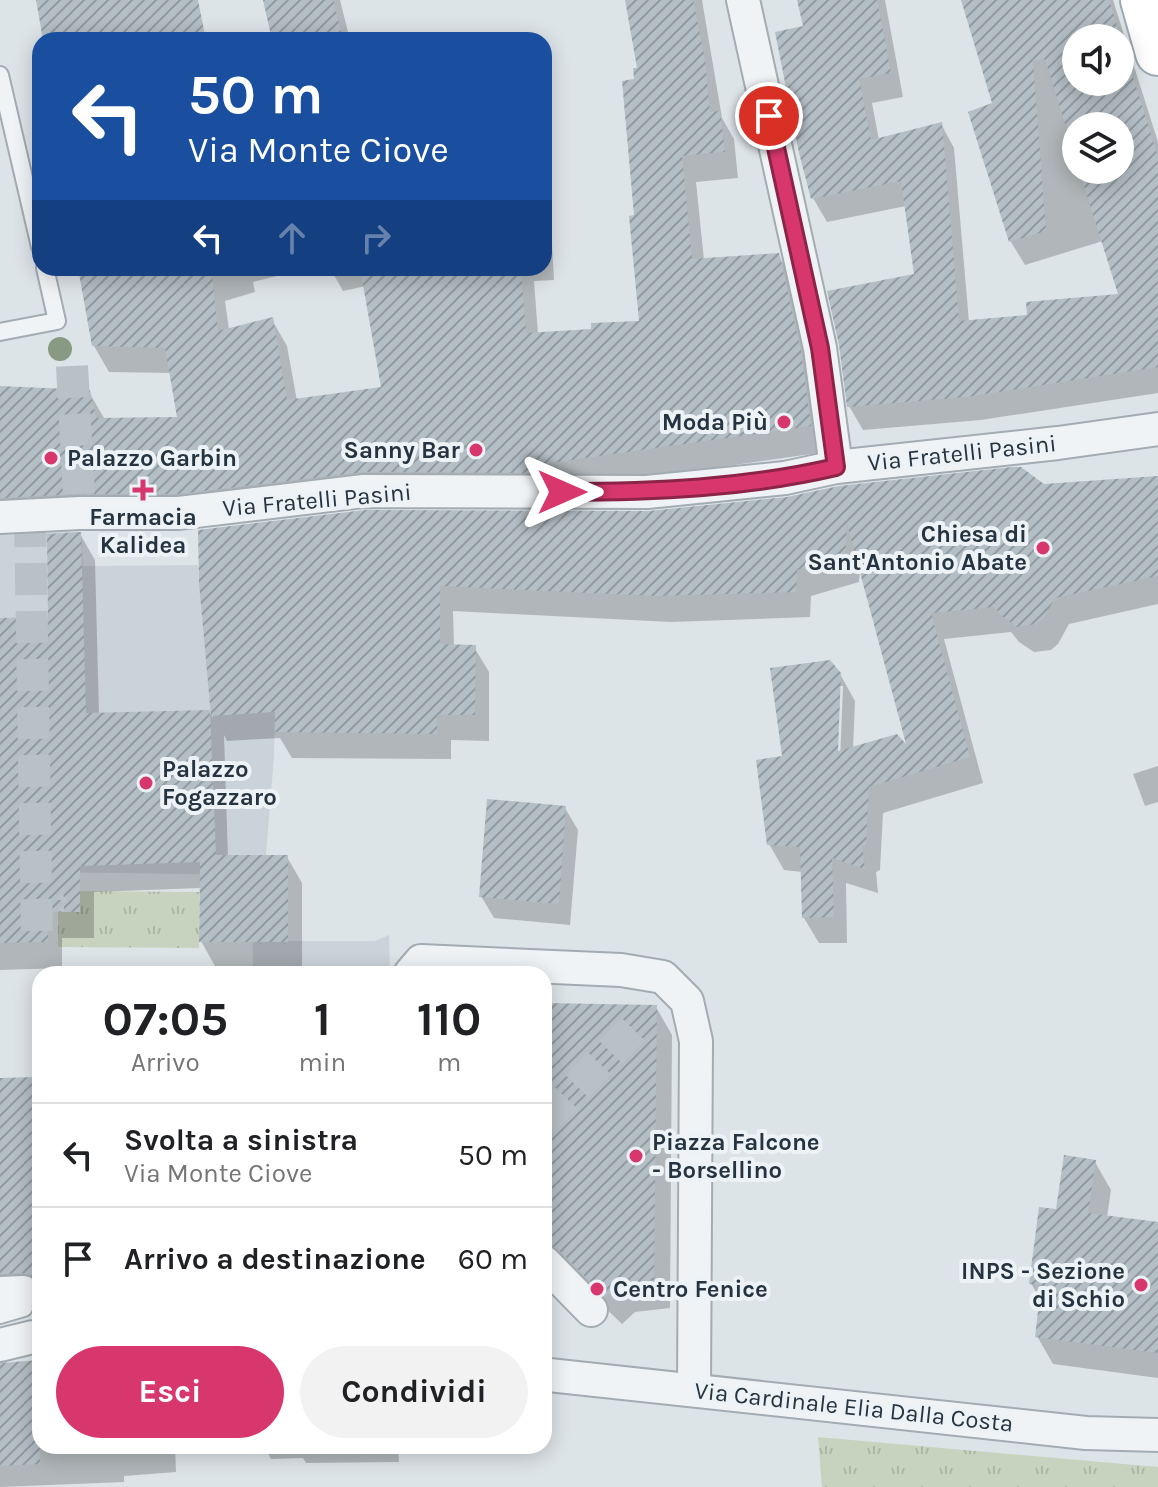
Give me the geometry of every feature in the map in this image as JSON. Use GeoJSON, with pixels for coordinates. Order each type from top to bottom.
{"type":"FeatureCollection","features":[{"type":"Feature","properties":{"kind":"main road"},"geometry":{"type":"LineString","coordinates":[[1143,0],[1158,53]]}},
{"type":"Feature","properties":{"kind":"street"},"geometry":{"type":"LineString","coordinates":[[743,0],[820,348],[836,467]]}},
{"type":"Feature","properties":{"kind":"street","name":"Via Fratelli Pasini"},"geometry":{"type":"LineString","coordinates":[[0,517],[179,513],[364,491],[647,492],[781,479],[836,467],[1158,429]]}},
{"type":"Feature","properties":{"kind":"street"},"geometry":{"type":"LineString","coordinates":[[417,966],[421,961],[532,966]]}},
{"type":"Feature","properties":{"kind":"street"},"geometry":{"type":"LineString","coordinates":[[552,967],[621,970],[663,977],[687,1001],[696,1041],[694,1389]]}},
{"type":"Feature","properties":{"kind":"street"},"geometry":{"type":"LineString","coordinates":[[552,1270],[591,1310]]}},
{"type":"Feature","properties":{"kind":"street"},"geometry":{"type":"LineString","coordinates":[[0,1345],[20,1308]]}},
{"type":"Feature","properties":{"kind":"street","name":"Via Cardinale Elia Dalla Costa"},"geometry":{"type":"LineString","coordinates":[[552,1375],[1086,1433],[1158,1435]]}},
{"type":"Feature","properties":{"kind":"lane"},"geometry":{"type":"LineString","coordinates":[[0,75],[32,213]]}},
{"type":"Feature","properties":{"kind":"lane"},"geometry":{"type":"LineString","coordinates":[[0,332],[57,321],[47,276]]}},
{"type":"Feature","properties":{"kind":"lane"},"geometry":{"type":"LineString","coordinates":[[0,1315],[20,1308]]}},
{"type":"Feature","properties":{"kind":"shaded area"},"geometry":{"type":"Polygon","coordinates":[[[81,532],[83,566],[198,565],[199,583],[236,580],[276,660],[274,756],[266,855],[266,941],[375,941],[389,935],[390,966],[253,966],[252,875],[48,872],[0,786],[0,534],[81,532]]]}},
{"type":"Feature","properties":{"kind":"green space"},"geometry":{"type":"Polygon","coordinates":[[[80,891],[199,892],[199,948],[58,947],[58,912],[79,912],[80,891]]]}},
{"type":"Feature","properties":{"kind":"green space"},"geometry":{"type":"Polygon","coordinates":[[[818,1437],[1158,1467],[1158,1487],[822,1487],[818,1437]]]}},
{"type":"Feature","properties":{"kind":"building"},"geometry":{"type":"Polygon","coordinates":[[[36,0],[198,0],[204,32],[42,32],[36,0]]]}},
{"type":"Feature","properties":{"kind":"building"},"geometry":{"type":"Polygon","coordinates":[[[263,0],[333,0],[341,32],[270,32],[263,0]]]}},
{"type":"Feature","properties":{"kind":"building"},"geometry":{"type":"Polygon","coordinates":[[[625,0],[693,0],[705,60],[710,112],[720,111],[725,152],[682,156],[692,259],[779,253],[801,351],[811,426],[536,465],[537,473],[364,472],[178,494],[0,498],[0,386],[90,390],[96,418],[177,417],[165,348],[92,346],[79,276],[212,276],[218,331],[273,317],[287,400],[381,387],[361,276],[522,276],[526,333],[591,329],[591,323],[639,321],[629,216],[634,215],[622,81],[634,79],[633,68],[637,68],[625,0]]]}},
{"type":"Feature","properties":{"kind":"building"},"geometry":{"type":"Polygon","coordinates":[[[797,0],[877,0],[891,73],[859,79],[871,140],[942,122],[959,321],[1027,315],[1026,302],[1118,294],[1083,184],[1134,184],[1134,112],[1062,114],[1045,59],[1033,61],[1046,231],[1009,242],[968,112],[992,103],[961,0],[1109,0],[1116,24],[1062,24],[1062,96],[1134,96],[1134,80],[1158,157],[1158,367],[966,397],[847,407],[839,345],[827,291],[914,274],[901,181],[811,199],[775,32],[803,26],[797,0]]]}},
{"type":"Feature","properties":{"kind":"building"},"geometry":{"type":"Polygon","coordinates":[[[1021,467],[1044,484],[1158,476],[1158,576],[1055,598],[1044,618],[1036,624],[1017,627],[994,607],[931,613],[970,757],[869,787],[866,845],[862,846],[865,869],[832,858],[834,917],[802,918],[800,847],[767,845],[756,760],[782,756],[770,668],[830,660],[841,673],[838,751],[897,734],[906,744],[847,524],[845,557],[797,570],[796,592],[655,596],[440,586],[440,644],[476,645],[475,715],[437,715],[437,734],[275,732],[275,712],[211,716],[199,583],[198,530],[365,510],[649,511],[787,497],[839,486],[1021,467]]]}},
{"type":"Feature","properties":{"kind":"building"},"geometry":{"type":"Polygon","coordinates":[[[81,532],[86,713],[210,710],[216,855],[288,855],[288,942],[199,942],[200,862],[80,866],[80,912],[48,912],[48,942],[0,943],[0,618],[48,617],[47,534],[81,532]]]}},
{"type":"Feature","properties":{"kind":"building"},"geometry":{"type":"Polygon","coordinates":[[[487,799],[566,806],[559,904],[479,897],[487,799]]]}},
{"type":"Feature","properties":{"kind":"building"},"geometry":{"type":"Polygon","coordinates":[[[552,1003],[657,1005],[654,1280],[619,1284],[605,1297],[558,1249],[552,1247],[552,1003]]]}},
{"type":"Feature","properties":{"kind":"building"},"geometry":{"type":"Polygon","coordinates":[[[32,1077],[32,1277],[23,1273],[0,1274],[0,1078],[32,1077]]]}},
{"type":"Feature","properties":{"kind":"building"},"geometry":{"type":"Polygon","coordinates":[[[1064,1155],[1096,1160],[1088,1213],[1158,1222],[1158,1353],[1035,1337],[1041,1285],[1029,1284],[1039,1207],[1056,1209],[1064,1155]]]}},
{"type":"Feature","properties":{"kind":"building"},"geometry":{"type":"Polygon","coordinates":[[[32,1361],[32,1454],[40,1454],[40,1464],[0,1466],[0,1363],[32,1361]]]}},
{"type":"Feature","properties":{"kind":"tunnel"},"geometry":{"type":"LineString","coordinates":[[72,366],[80,513]]}},
{"type":"Feature","properties":{"kind":"tunnel"},"geometry":{"type":"LineString","coordinates":[[30,515],[37,942]]}},
{"type":"Feature","properties":{"kind":"tunnel"},"geometry":{"type":"LineString","coordinates":[[552,1113],[634,1028]]}},
{"type":"Feature","properties":{"kind":"place","name":"Moda Più"},"geometry":{"type":"Point","coordinates":[784,422]}},
{"type":"Feature","properties":{"kind":"place","name":"Sanny Bar"},"geometry":{"type":"Point","coordinates":[476,450]}},
{"type":"Feature","properties":{"kind":"place","name":"Palazzo Garbin"},"geometry":{"type":"Point","coordinates":[51,458]}},
{"type":"Feature","properties":{"kind":"place","name":"Farmacia Kalidea"},"geometry":{"type":"Point","coordinates":[143,490]}},
{"type":"Feature","properties":{"kind":"place","name":"Chiesa di Sant'Antonio Abate"},"geometry":{"type":"Point","coordinates":[1043,548]}},
{"type":"Feature","properties":{"kind":"place","name":"Palazzo Fogazzaro"},"geometry":{"type":"Point","coordinates":[146,783]}},
{"type":"Feature","properties":{"kind":"place","name":"Piazza Falcone - Borsellino"},"geometry":{"type":"Point","coordinates":[636,1156]}},
{"type":"Feature","properties":{"kind":"place","name":"INPS - Sezione di Schio"},"geometry":{"type":"Point","coordinates":[1141,1285]}},
{"type":"Feature","properties":{"kind":"place","name":"Centro Fenice"},"geometry":{"type":"Point","coordinates":[597,1289]}},
{"type":"Feature","properties":{"kind":"route"},"geometry":{"type":"LineString","coordinates":[[562,492],[647,492],[781,479],[836,467],[820,348],[769,116]]}}]}
